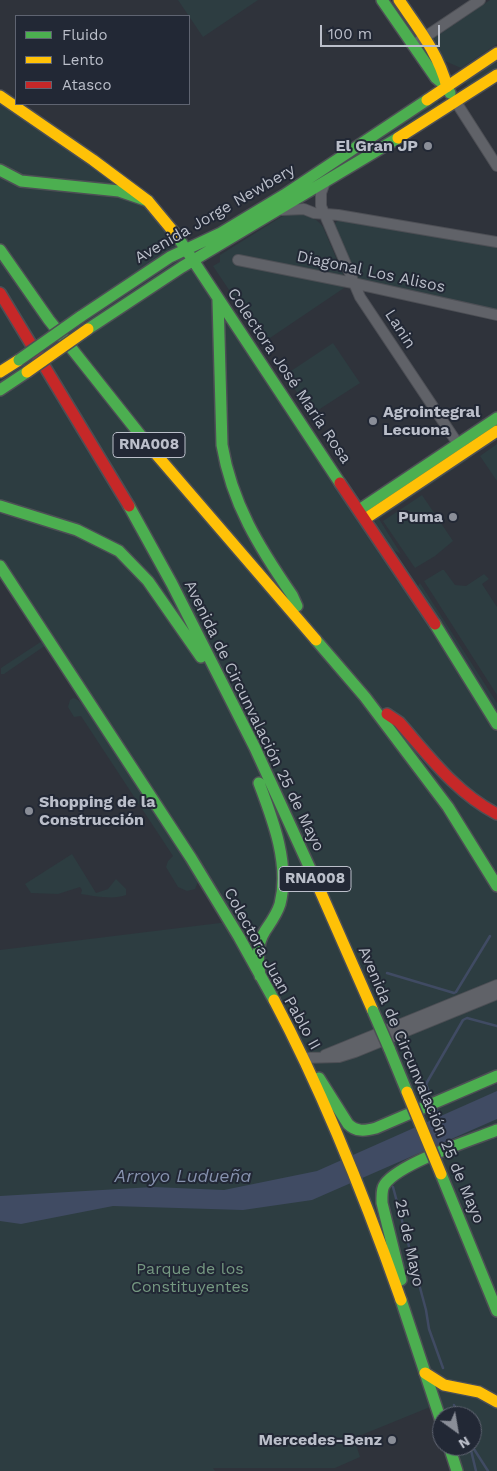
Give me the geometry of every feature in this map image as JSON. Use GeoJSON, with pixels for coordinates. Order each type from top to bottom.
{"type":"FeatureCollection","features":[{"type":"Feature","properties":{"kind":"main road"},"geometry":{"type":"LineString","coordinates":[[382,0],[436,78],[447,87]]}},
{"type":"Feature","properties":{"kind":"main road"},"geometry":{"type":"LineString","coordinates":[[399,0],[444,72],[447,87],[456,102]]}},
{"type":"Feature","properties":{"kind":"main road","name":"Avenida Jorge Newbery"},"geometry":{"type":"LineString","coordinates":[[0,372],[170,257],[221,233],[258,211],[497,53]]}},
{"type":"Feature","properties":{"kind":"main road","name":"Avenida Jorge Newbery"},"geometry":{"type":"LineString","coordinates":[[0,390],[88,329],[194,260],[280,210],[497,75]]}},
{"type":"Feature","properties":{"kind":"main road","name":"Colectora José María Rosa"},"geometry":{"type":"LineString","coordinates":[[0,96],[93,160],[148,201],[167,223],[186,248],[218,300],[432,619],[497,724]]}},
{"type":"Feature","properties":{"kind":"main road"},"geometry":{"type":"LineString","coordinates":[[0,170],[21,181],[119,191],[148,201]]}},
{"type":"Feature","properties":{"kind":"main road","name":"RNA008"},"geometry":{"type":"LineString","coordinates":[[0,250],[49,320],[126,418],[365,697],[448,807],[497,886]]}},
{"type":"Feature","properties":{"kind":"main road","name":"Avenida de Circunvalación 25 de Mayo"},"geometry":{"type":"LineString","coordinates":[[0,293],[115,481],[172,584],[255,748],[389,1048],[497,1311]]}},
{"type":"Feature","properties":{"kind":"main road"},"geometry":{"type":"LineString","coordinates":[[218,300],[224,465],[238,505],[250,529],[292,595],[309,631]]}},
{"type":"Feature","properties":{"kind":"main road"},"geometry":{"type":"LineString","coordinates":[[362,514],[461,448],[497,418]]}},
{"type":"Feature","properties":{"kind":"main road"},"geometry":{"type":"LineString","coordinates":[[461,448],[497,431]]}},
{"type":"Feature","properties":{"kind":"main road"},"geometry":{"type":"LineString","coordinates":[[0,506],[82,533],[120,552],[148,582],[190,646],[223,684]]}},
{"type":"Feature","properties":{"kind":"main road","name":"Colectora Juan Pablo II"},"geometry":{"type":"LineString","coordinates":[[0,566],[170,825],[260,976],[303,1058],[363,1197],[406,1314],[436,1406]]}},
{"type":"Feature","properties":{"kind":"main road"},"geometry":{"type":"LineString","coordinates":[[365,697],[399,722],[447,776],[466,794],[482,807],[497,814]]}},
{"type":"Feature","properties":{"kind":"main road"},"geometry":{"type":"LineString","coordinates":[[255,748],[258,782],[267,803],[280,856],[282,889],[281,902],[276,916],[264,932],[258,948],[260,976]]}},
{"type":"Feature","properties":{"kind":"main road"},"geometry":{"type":"LineString","coordinates":[[303,1058],[325,1084],[346,1122],[353,1128],[363,1130],[376,1128],[497,1076]]}},
{"type":"Feature","properties":{"kind":"main road","name":"25 de Mayo"},"geometry":{"type":"LineString","coordinates":[[406,1314],[395,1253],[382,1203],[382,1190],[386,1183],[394,1176],[416,1164],[497,1130]]}},
{"type":"Feature","properties":{"kind":"main road"},"geometry":{"type":"LineString","coordinates":[[425,1373],[444,1385],[479,1392],[497,1402]]}},
{"type":"Feature","properties":{"kind":"main road"},"geometry":{"type":"LineString","coordinates":[[453,1456],[458,1471]]}},
{"type":"Feature","properties":{"kind":"street"},"geometry":{"type":"LineString","coordinates":[[412,45],[480,0]]}},
{"type":"Feature","properties":{"kind":"street"},"geometry":{"type":"LineString","coordinates":[[456,102],[497,166]]}},
{"type":"Feature","properties":{"kind":"street","name":"Lanin"},"geometry":{"type":"LineString","coordinates":[[325,182],[320,199],[324,215],[360,297],[461,448]]}},
{"type":"Feature","properties":{"kind":"street"},"geometry":{"type":"LineString","coordinates":[[280,210],[304,209],[324,215],[338,215],[497,242]]}},
{"type":"Feature","properties":{"kind":"street","name":"Diagonal Los Alisos"},"geometry":{"type":"LineString","coordinates":[[238,260],[497,315]]}},
{"type":"Feature","properties":{"kind":"street"},"geometry":{"type":"LineString","coordinates":[[319,1057],[497,985]]}},
{"type":"Feature","properties":{"kind":"street"},"geometry":{"type":"LineString","coordinates":[[303,1058],[339,1057],[355,1052],[497,994]]}},
{"type":"Feature","properties":{"kind":"green space"},"geometry":{"type":"Polygon","coordinates":[[[178,0],[258,0],[203,37],[190,15],[178,0]]]}},
{"type":"Feature","properties":{"kind":"green space"},"geometry":{"type":"Polygon","coordinates":[[[490,0],[497,0],[497,44],[461,68],[445,61],[433,42],[434,38],[490,0]]]}},
{"type":"Feature","properties":{"kind":"green space"},"geometry":{"type":"Polygon","coordinates":[[[497,59],[497,69],[469,88],[464,81],[497,59]]]}},
{"type":"Feature","properties":{"kind":"green space","name":"Parque de los Constituyentes"},"geometry":{"type":"Polygon","coordinates":[[[0,96],[148,201],[497,724],[497,1471],[457,1471],[452,1456],[482,1456],[482,1406],[435,1405],[354,1438],[360,1457],[335,1468],[213,1468],[215,1471],[0,1471],[0,950],[228,922],[0,566],[0,96]]]}},
{"type":"Feature","properties":{"kind":"green space"},"geometry":{"type":"Polygon","coordinates":[[[437,100],[440,105],[437,108],[222,236],[437,100]]]}},
{"type":"Feature","properties":{"kind":"green space"},"geometry":{"type":"Polygon","coordinates":[[[290,213],[309,216],[323,227],[343,274],[344,288],[264,342],[213,266],[220,262],[220,255],[290,213]]]}},
{"type":"Feature","properties":{"kind":"green space"},"geometry":{"type":"Polygon","coordinates":[[[338,220],[497,247],[497,310],[363,281],[357,277],[333,226],[338,220]]]}},
{"type":"Feature","properties":{"kind":"green space"},"geometry":{"type":"Polygon","coordinates":[[[333,343],[360,383],[312,414],[285,375],[333,343]]]}},
{"type":"Feature","properties":{"kind":"green space"},"geometry":{"type":"Polygon","coordinates":[[[497,444],[497,481],[480,456],[497,444]]]}},
{"type":"Feature","properties":{"kind":"green space"},"geometry":{"type":"Polygon","coordinates":[[[466,458],[469,459],[379,519],[401,554],[393,550],[375,524],[376,518],[466,458]]]}},
{"type":"Feature","properties":{"kind":"green space"},"geometry":{"type":"Polygon","coordinates":[[[422,495],[453,541],[435,556],[415,568],[383,521],[422,495]]]}},
{"type":"Feature","properties":{"kind":"green space"},"geometry":{"type":"Polygon","coordinates":[[[444,570],[455,585],[466,586],[484,574],[489,579],[482,584],[497,607],[497,695],[424,581],[444,570]]]}},
{"type":"Feature","properties":{"kind":"green space"},"geometry":{"type":"Polygon","coordinates":[[[420,583],[497,703],[497,712],[417,587],[420,583]]]}},
{"type":"Feature","properties":{"kind":"green space"},"geometry":{"type":"Polygon","coordinates":[[[42,641],[46,645],[4,674],[1,674],[1,668],[42,641]]]}},
{"type":"Feature","properties":{"kind":"green space"},"geometry":{"type":"Polygon","coordinates":[[[73,698],[77,699],[86,708],[198,878],[195,889],[187,891],[178,887],[166,867],[168,861],[173,856],[81,716],[74,717],[68,707],[70,700],[73,698]]]}},
{"type":"Feature","properties":{"kind":"green space"},"geometry":{"type":"Polygon","coordinates":[[[72,854],[96,893],[108,889],[116,879],[126,889],[126,895],[98,897],[81,894],[82,890],[80,887],[58,894],[31,893],[25,884],[72,854]]]}},
{"type":"Feature","properties":{"kind":"water","name":"Arroyo Ludueña"},"geometry":{"type":"Polygon","coordinates":[[[497,1091],[497,1119],[312,1200],[243,1210],[113,1206],[21,1224],[0,1221],[0,1196],[153,1187],[224,1190],[317,1171],[497,1091]]]}},
{"type":"Feature","properties":{"kind":"waterway"},"geometry":{"type":"LineString","coordinates":[[454,993],[490,936]]}},
{"type":"Feature","properties":{"kind":"waterway"},"geometry":{"type":"LineString","coordinates":[[387,973],[454,993]]}},
{"type":"Feature","properties":{"kind":"waterway"},"geometry":{"type":"LineString","coordinates":[[429,1092],[426,1084],[463,1020],[467,1018],[497,1026]]}},
{"type":"Feature","properties":{"kind":"waterway"},"geometry":{"type":"LineString","coordinates":[[437,1110],[440,1118]]}},
{"type":"Feature","properties":{"kind":"waterway"},"geometry":{"type":"LineString","coordinates":[[393,1187],[426,1310],[429,1329],[443,1368]]}},
{"type":"Feature","properties":{"kind":"waterway"},"geometry":{"type":"LineString","coordinates":[[472,1456],[476,1471]]}},
{"type":"Feature","properties":{"kind":"waterway"},"geometry":{"type":"LineString","coordinates":[[478,1456],[488,1471]]}},
{"type":"Feature","properties":{"kind":"traffic: fast"},"geometry":{"type":"LineString","coordinates":[[382,0],[436,78],[447,87],[450,93]]}},
{"type":"Feature","properties":{"kind":"traffic: fast"},"geometry":{"type":"LineString","coordinates":[[80,317],[170,257],[221,233],[284,195],[427,100]]}},
{"type":"Feature","properties":{"kind":"traffic: fast"},"geometry":{"type":"LineString","coordinates":[[88,329],[182,267],[398,138]]}},
{"type":"Feature","properties":{"kind":"traffic: fast"},"geometry":{"type":"LineString","coordinates":[[0,170],[21,181],[119,191],[148,201]]}},
{"type":"Feature","properties":{"kind":"traffic: fast"},"geometry":{"type":"LineString","coordinates":[[177,236],[340,483]]}},
{"type":"Feature","properties":{"kind":"traffic: fast"},"geometry":{"type":"LineString","coordinates":[[0,250],[49,320],[149,446]]}},
{"type":"Feature","properties":{"kind":"traffic: fast"},"geometry":{"type":"LineString","coordinates":[[218,300],[222,445],[227,466],[233,487],[248,524],[297,606]]}},
{"type":"Feature","properties":{"kind":"traffic: fast"},"geometry":{"type":"LineString","coordinates":[[19,360],[80,317]]}},
{"type":"Feature","properties":{"kind":"traffic: fast"},"geometry":{"type":"LineString","coordinates":[[0,390],[27,372]]}},
{"type":"Feature","properties":{"kind":"traffic: fast"},"geometry":{"type":"LineString","coordinates":[[359,510],[497,418]]}},
{"type":"Feature","properties":{"kind":"traffic: fast"},"geometry":{"type":"LineString","coordinates":[[0,506],[77,530],[119,551],[148,581],[201,657]]}},
{"type":"Feature","properties":{"kind":"traffic: fast"},"geometry":{"type":"LineString","coordinates":[[129,506],[172,584],[255,748],[318,886]]}},
{"type":"Feature","properties":{"kind":"traffic: fast"},"geometry":{"type":"LineString","coordinates":[[0,566],[191,858],[239,937],[274,1000]]}},
{"type":"Feature","properties":{"kind":"traffic: fast"},"geometry":{"type":"LineString","coordinates":[[435,624],[497,724]]}},
{"type":"Feature","properties":{"kind":"traffic: fast"},"geometry":{"type":"LineString","coordinates":[[316,640],[365,697],[448,807],[497,886]]}},
{"type":"Feature","properties":{"kind":"traffic: fast"},"geometry":{"type":"LineString","coordinates":[[259,783],[270,812],[278,842],[283,873],[283,889],[280,904],[276,915],[260,942],[258,958],[260,976]]}},
{"type":"Feature","properties":{"kind":"traffic: fast"},"geometry":{"type":"LineString","coordinates":[[373,1011],[389,1048]]}},
{"type":"Feature","properties":{"kind":"traffic: fast"},"geometry":{"type":"LineString","coordinates":[[389,1048],[407,1092]]}},
{"type":"Feature","properties":{"kind":"traffic: fast"},"geometry":{"type":"LineString","coordinates":[[319,1078],[348,1124],[357,1130],[364,1130],[376,1128],[497,1076]]}},
{"type":"Feature","properties":{"kind":"traffic: fast"},"geometry":{"type":"LineString","coordinates":[[401,1280],[382,1203],[382,1191],[385,1184],[393,1176],[420,1160],[497,1130]]}},
{"type":"Feature","properties":{"kind":"traffic: fast"},"geometry":{"type":"LineString","coordinates":[[441,1174],[497,1311]]}},
{"type":"Feature","properties":{"kind":"traffic: fast"},"geometry":{"type":"LineString","coordinates":[[401,1300],[436,1406]]}},
{"type":"Feature","properties":{"kind":"traffic: fast"},"geometry":{"type":"LineString","coordinates":[[452,1456],[457,1471]]}},
{"type":"Feature","properties":{"kind":"traffic: slow"},"geometry":{"type":"LineString","coordinates":[[399,0],[433,52],[447,87]]}},
{"type":"Feature","properties":{"kind":"traffic: slow"},"geometry":{"type":"LineString","coordinates":[[427,100],[497,53]]}},
{"type":"Feature","properties":{"kind":"traffic: slow"},"geometry":{"type":"LineString","coordinates":[[398,138],[497,75]]}},
{"type":"Feature","properties":{"kind":"traffic: slow"},"geometry":{"type":"LineString","coordinates":[[0,96],[93,160],[148,201],[177,236]]}},
{"type":"Feature","properties":{"kind":"traffic: slow"},"geometry":{"type":"LineString","coordinates":[[27,372],[88,329]]}},
{"type":"Feature","properties":{"kind":"traffic: slow"},"geometry":{"type":"LineString","coordinates":[[0,372],[19,360]]}},
{"type":"Feature","properties":{"kind":"traffic: slow"},"geometry":{"type":"LineString","coordinates":[[365,519],[497,431]]}},
{"type":"Feature","properties":{"kind":"traffic: slow"},"geometry":{"type":"LineString","coordinates":[[149,446],[316,640]]}},
{"type":"Feature","properties":{"kind":"traffic: slow"},"geometry":{"type":"LineString","coordinates":[[318,886],[373,1011]]}},
{"type":"Feature","properties":{"kind":"traffic: slow"},"geometry":{"type":"LineString","coordinates":[[274,1000],[327,1110],[401,1300]]}},
{"type":"Feature","properties":{"kind":"traffic: slow"},"geometry":{"type":"LineString","coordinates":[[407,1092],[441,1174]]}},
{"type":"Feature","properties":{"kind":"traffic: slow"},"geometry":{"type":"LineString","coordinates":[[425,1373],[444,1385],[479,1392],[497,1402]]}},
{"type":"Feature","properties":{"kind":"traffic: jam"},"geometry":{"type":"LineString","coordinates":[[0,293],[129,506]]}},
{"type":"Feature","properties":{"kind":"traffic: jam"},"geometry":{"type":"LineString","coordinates":[[340,483],[435,624]]}},
{"type":"Feature","properties":{"kind":"traffic: jam"},"geometry":{"type":"LineString","coordinates":[[387,714],[399,722],[432,761],[456,785],[497,814]]}},
{"type":"Feature","properties":{"kind":"place","name":"El Gran JP"},"geometry":{"type":"Point","coordinates":[428,146]}},
{"type":"Feature","properties":{"kind":"place","name":"Agrointegral Lecuona"},"geometry":{"type":"Point","coordinates":[373,421]}},
{"type":"Feature","properties":{"kind":"place","name":"Puma"},"geometry":{"type":"Point","coordinates":[453,517]}},
{"type":"Feature","properties":{"kind":"place","name":"Shopping de la Construcción"},"geometry":{"type":"Point","coordinates":[29,811]}},
{"type":"Feature","properties":{"kind":"place","name":"Mercedes-Benz"},"geometry":{"type":"Point","coordinates":[392,1440]}}]}
